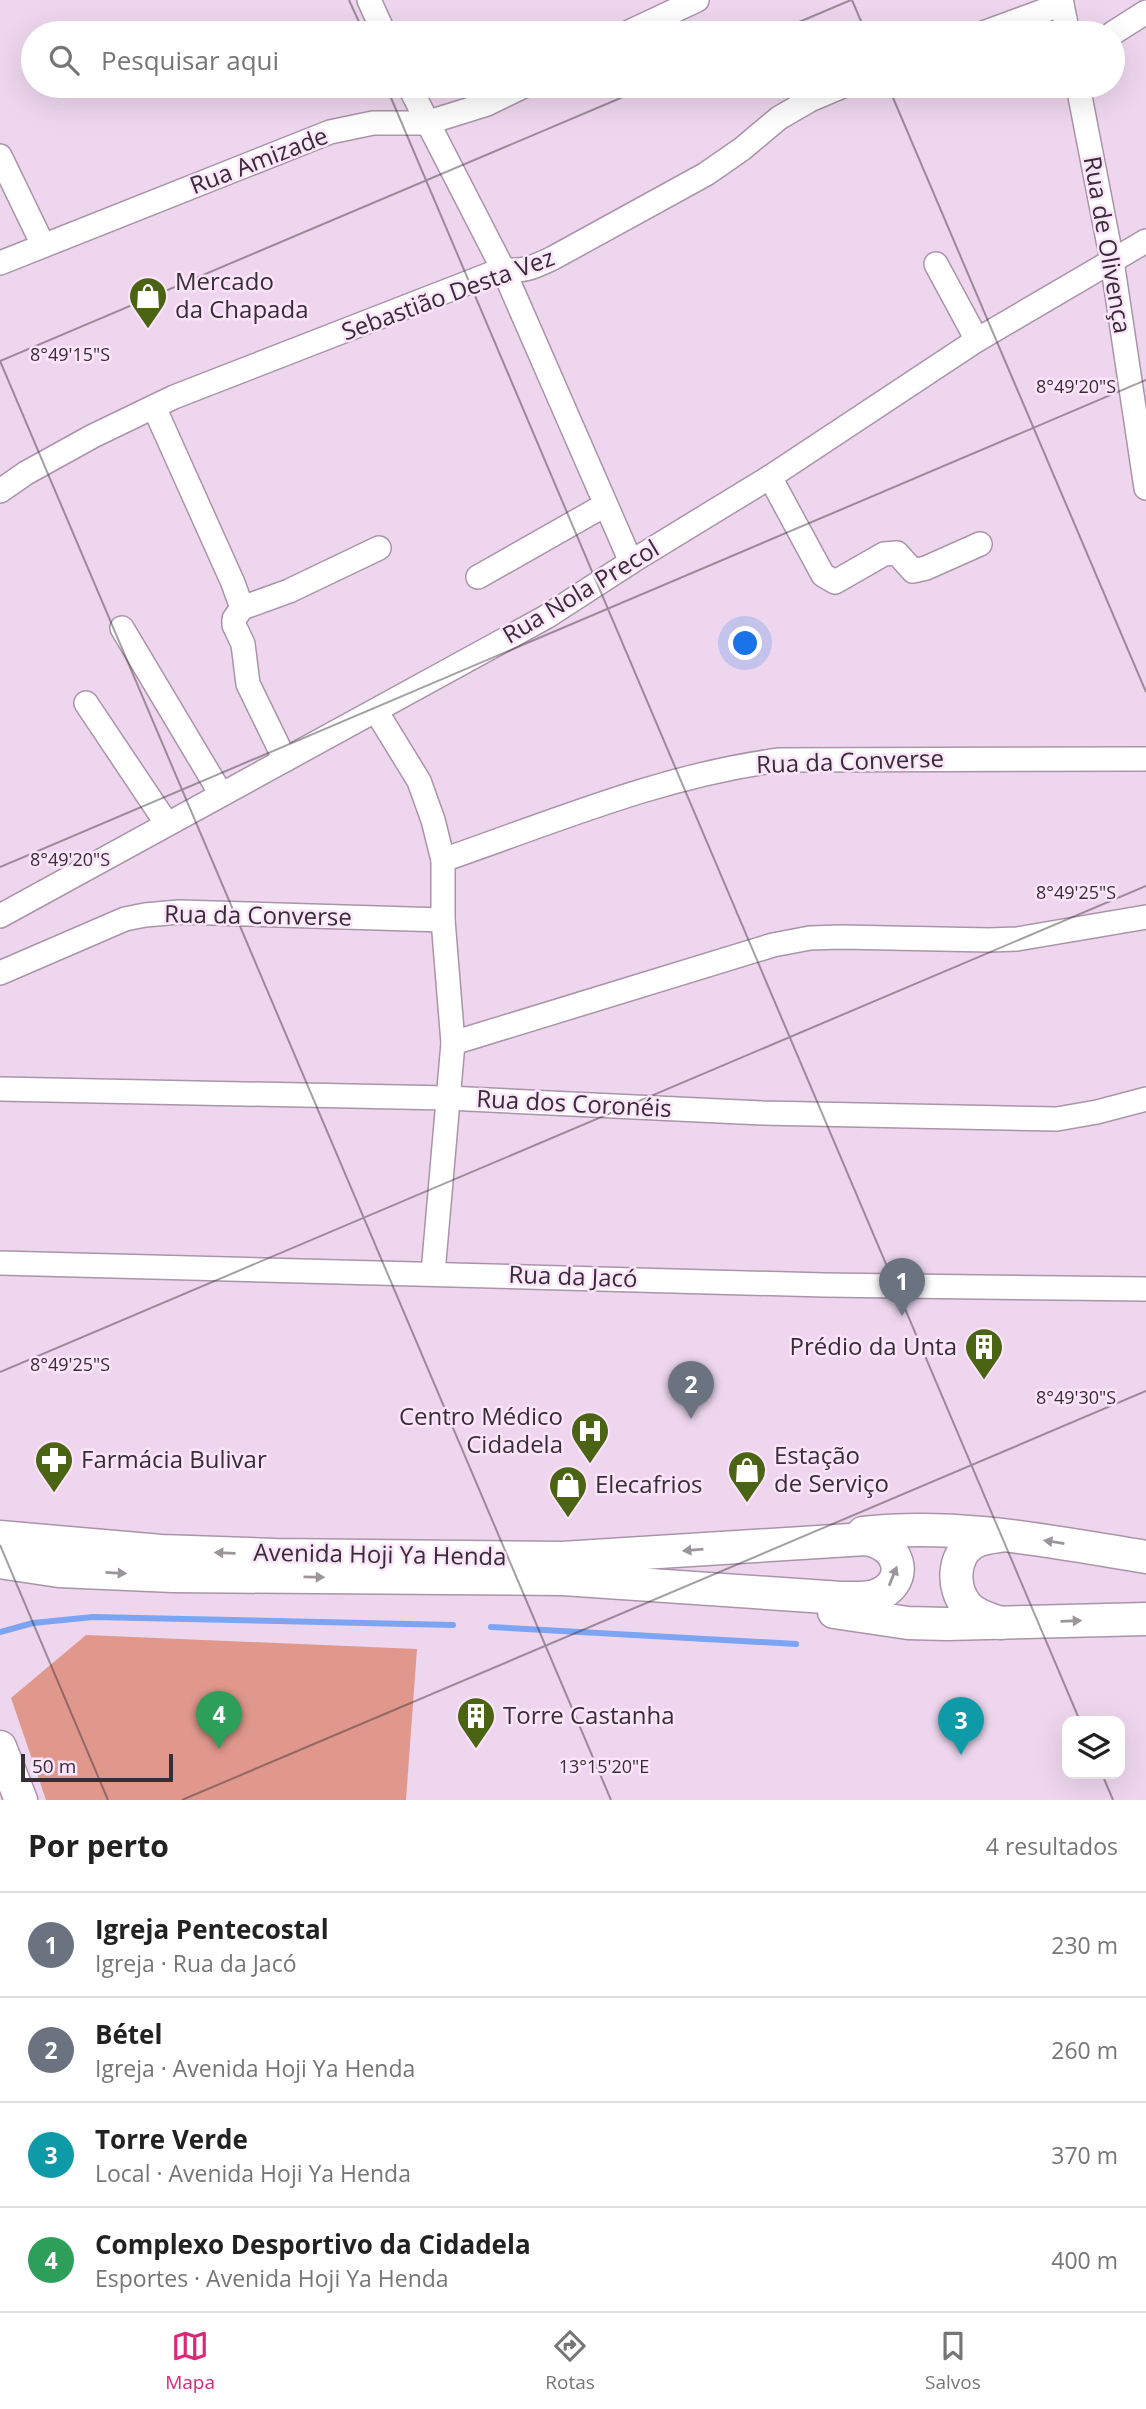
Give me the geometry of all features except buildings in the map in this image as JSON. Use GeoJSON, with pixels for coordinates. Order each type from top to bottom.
{"type":"FeatureCollection","features":[{"type":"Feature","properties":{"kind":"main road"},"geometry":{"type":"LineString","coordinates":[[761,1545],[881,1531],[925,1530],[1011,1535],[1146,1557]]}},
{"type":"Feature","properties":{"kind":"main road"},"geometry":{"type":"LineString","coordinates":[[1002,1623],[981,1617],[966,1605],[957,1586],[957,1568],[960,1556],[970,1544],[983,1538],[1011,1535]]}},
{"type":"Feature","properties":{"kind":"main road","name":"Avenida Hoji Ya Henda"},"geometry":{"type":"LineString","coordinates":[[0,1537],[161,1551],[275,1555],[562,1558],[761,1545]]}},
{"type":"Feature","properties":{"kind":"main road"},"geometry":{"type":"LineString","coordinates":[[737,1593],[859,1598],[877,1595],[887,1588],[897,1570],[895,1555],[890,1548],[880,1542],[866,1539],[761,1545]]}},
{"type":"Feature","properties":{"kind":"main road","name":"Avenida Hoji Ya Henda"},"geometry":{"type":"LineString","coordinates":[[0,1562],[59,1570],[173,1576],[563,1579],[632,1582],[737,1593]]}},
{"type":"Feature","properties":{"kind":"main road"},"geometry":{"type":"LineString","coordinates":[[0,1577],[59,1570]]}},
{"type":"Feature","properties":{"kind":"main road"},"geometry":{"type":"LineString","coordinates":[[737,1593],[827,1611],[908,1623],[1146,1619]]}},
{"type":"Feature","properties":{"kind":"main road"},"geometry":{"type":"LineString","coordinates":[[0,1747],[21,1800]]}},
{"type":"Feature","properties":{"kind":"street"},"geometry":{"type":"LineString","coordinates":[[369,0],[379,21]]}},
{"type":"Feature","properties":{"kind":"street"},"geometry":{"type":"LineString","coordinates":[[652,21],[697,0]]}},
{"type":"Feature","properties":{"kind":"street"},"geometry":{"type":"LineString","coordinates":[[1014,21],[1062,2],[1066,21]]}},
{"type":"Feature","properties":{"kind":"street"},"geometry":{"type":"LineString","coordinates":[[1125,25],[1146,12]]}},
{"type":"Feature","properties":{"kind":"street"},"geometry":{"type":"LineString","coordinates":[[414,98],[503,269],[631,562]]}},
{"type":"Feature","properties":{"kind":"street","name":"Rua Amizade"},"geometry":{"type":"LineString","coordinates":[[0,263],[330,132],[373,123],[426,124],[499,98]]}},
{"type":"Feature","properties":{"kind":"street","name":"Sebastião Desta Vez"},"geometry":{"type":"LineString","coordinates":[[0,491],[37,467],[174,397],[503,269],[515,272],[529,269],[553,258],[706,174],[779,118],[815,98]]}},
{"type":"Feature","properties":{"kind":"street","name":"Rua de Olivença"},"geometry":{"type":"LineString","coordinates":[[1080,98],[1112,261],[1146,488]]}},
{"type":"Feature","properties":{"kind":"street"},"geometry":{"type":"LineString","coordinates":[[0,156],[43,245]]}},
{"type":"Feature","properties":{"kind":"street","name":"Rua Nola Precol"},"geometry":{"type":"LineString","coordinates":[[0,916],[546,617],[770,477],[977,340],[1146,241]]}},
{"type":"Feature","properties":{"kind":"street"},"geometry":{"type":"LineString","coordinates":[[936,264],[977,340]]}},
{"type":"Feature","properties":{"kind":"street"},"geometry":{"type":"LineString","coordinates":[[154,407],[242,608]]}},
{"type":"Feature","properties":{"kind":"street"},"geometry":{"type":"LineString","coordinates":[[770,477],[822,575],[835,582],[884,554],[897,553],[913,571],[980,544]]}},
{"type":"Feature","properties":{"kind":"street"},"geometry":{"type":"LineString","coordinates":[[478,577],[605,505]]}},
{"type":"Feature","properties":{"kind":"street"},"geometry":{"type":"LineString","coordinates":[[285,760],[248,684],[243,644],[234,619],[242,608],[289,591],[379,548]]}},
{"type":"Feature","properties":{"kind":"street"},"geometry":{"type":"LineString","coordinates":[[122,628],[221,794]]}},
{"type":"Feature","properties":{"kind":"street"},"geometry":{"type":"LineString","coordinates":[[86,703],[167,824]]}},
{"type":"Feature","properties":{"kind":"street"},"geometry":{"type":"LineString","coordinates":[[376,711],[419,781],[443,860],[443,920],[453,1043],[433,1273]]}},
{"type":"Feature","properties":{"kind":"street","name":"Rua da Converse"},"geometry":{"type":"LineString","coordinates":[[443,860],[666,783],[730,766],[780,760],[1146,759]]}},
{"type":"Feature","properties":{"kind":"street","name":"Rua da Converse"},"geometry":{"type":"LineString","coordinates":[[0,973],[110,925],[145,915],[179,912],[443,920]]}},
{"type":"Feature","properties":{"kind":"street"},"geometry":{"type":"LineString","coordinates":[[453,1043],[773,946],[810,938],[1017,939],[1146,917]]}},
{"type":"Feature","properties":{"kind":"street","name":"Rua dos Coronéis"},"geometry":{"type":"LineString","coordinates":[[0,1089],[447,1098],[762,1113],[1057,1119],[1146,1099]]}},
{"type":"Feature","properties":{"kind":"street","name":"Rua da Jacó"},"geometry":{"type":"LineString","coordinates":[[0,1262],[824,1285],[1146,1289]]}},
{"type":"Feature","properties":{"kind":"shaded area"},"geometry":{"type":"Polygon","coordinates":[[[86,1635],[417,1649],[406,1800],[46,1800],[11,1698],[86,1635]]]}},
{"type":"Feature","properties":{"kind":"waterway"},"geometry":{"type":"LineString","coordinates":[[0,1632],[33,1623],[93,1617],[453,1625]]}},
{"type":"Feature","properties":{"kind":"waterway"},"geometry":{"type":"LineString","coordinates":[[491,1627],[796,1644]]}},
{"type":"Feature","properties":{"kind":"place","name":"Mercado da Chapada"},"geometry":{"type":"Point","coordinates":[148,330]}},
{"type":"Feature","properties":{"kind":"place","name":"Igreja Pentecostal"},"geometry":{"type":"Point","coordinates":[902,1316]}},
{"type":"Feature","properties":{"kind":"place","name":"Prédio da Unta"},"geometry":{"type":"Point","coordinates":[984,1381]}},
{"type":"Feature","properties":{"kind":"place","name":"Bétel"},"geometry":{"type":"Point","coordinates":[691,1419]}},
{"type":"Feature","properties":{"kind":"place","name":"Centro Médico Cidadela"},"geometry":{"type":"Point","coordinates":[590,1465]}},
{"type":"Feature","properties":{"kind":"place","name":"Farmácia Bulivar"},"geometry":{"type":"Point","coordinates":[54,1494]}},
{"type":"Feature","properties":{"kind":"place","name":"Estação de Serviço"},"geometry":{"type":"Point","coordinates":[747,1504]}},
{"type":"Feature","properties":{"kind":"place","name":"Elecafrios"},"geometry":{"type":"Point","coordinates":[568,1519]}},
{"type":"Feature","properties":{"kind":"place","name":"Complexo Desportivo da Cidadela"},"geometry":{"type":"Point","coordinates":[219,1749]}},
{"type":"Feature","properties":{"kind":"place","name":"Torre Castanha"},"geometry":{"type":"Point","coordinates":[476,1750]}},
{"type":"Feature","properties":{"kind":"place","name":"Torre Verde"},"geometry":{"type":"Point","coordinates":[961,1755]}}]}
